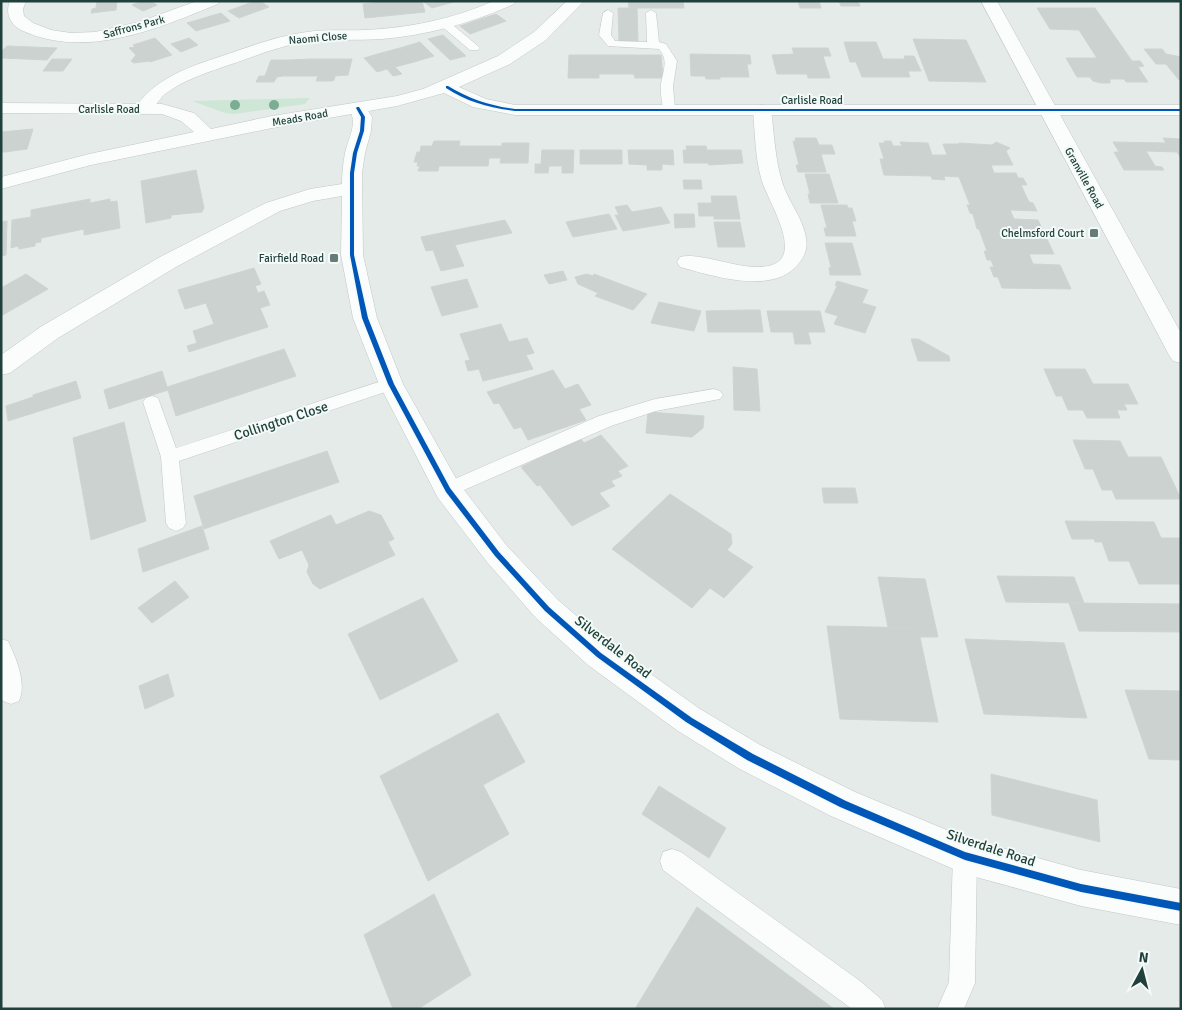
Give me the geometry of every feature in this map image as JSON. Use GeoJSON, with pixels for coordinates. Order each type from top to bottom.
{"type":"FeatureCollection","features":[{"type":"Feature","properties":{"kind":"street","name":"Saffrons Park"},"geometry":{"type":"LineString","coordinates":[[18,1],[15,14],[18,20],[26,26],[51,35],[81,37],[131,30],[212,1]]}},
{"type":"Feature","properties":{"kind":"street","name":"Naomi Close"},"geometry":{"type":"LineString","coordinates":[[143,108],[160,89],[177,79],[273,43],[308,37],[392,33],[444,23],[508,1]]}},
{"type":"Feature","properties":{"kind":"street","name":"Meads Road"},"geometry":{"type":"LineString","coordinates":[[1,183],[89,160],[206,136],[397,101],[447,87],[504,60],[540,36],[576,1]]}},
{"type":"Feature","properties":{"kind":"street","name":"Granville Road"},"geometry":{"type":"LineString","coordinates":[[989,1],[1046,110],[1181,355]]}},
{"type":"Feature","properties":{"kind":"street","name":"Carlisle Road"},"geometry":{"type":"LineString","coordinates":[[447,87],[472,101],[493,108],[515,110],[1181,110]]}},
{"type":"Feature","properties":{"kind":"street","name":"Carlisle Road"},"geometry":{"type":"LineString","coordinates":[[1,108],[162,109],[183,114],[193,119],[201,126],[206,136]]}},
{"type":"Feature","properties":{"kind":"street","name":"Silverdale Road"},"geometry":{"type":"LineString","coordinates":[[358,108],[363,117],[362,130],[355,153],[351,189],[352,255],[365,318],[391,384],[448,490],[497,554],[547,609],[599,654],[689,720],[750,757],[835,800],[965,856],[1081,888],[1181,907]]}},
{"type":"Feature","properties":{"kind":"street"},"geometry":{"type":"LineString","coordinates":[[688,262],[752,275],[770,274],[784,268],[791,261],[796,250],[795,236],[773,186],[768,165],[762,110]]}},
{"type":"Feature","properties":{"kind":"street"},"geometry":{"type":"LineString","coordinates":[[1,367],[50,332],[168,262],[273,206],[310,195],[351,189]]}},
{"type":"Feature","properties":{"kind":"lane"},"geometry":{"type":"LineString","coordinates":[[608,12],[605,35],[612,44],[662,46],[669,54],[672,70],[668,85],[669,109]]}},
{"type":"Feature","properties":{"kind":"lane"},"geometry":{"type":"LineString","coordinates":[[652,13],[653,45]]}},
{"type":"Feature","properties":{"kind":"lane"},"geometry":{"type":"LineString","coordinates":[[444,23],[474,48]]}},
{"type":"Feature","properties":{"kind":"lane","name":"Collington Close"},"geometry":{"type":"LineString","coordinates":[[170,457],[391,384]]}},
{"type":"Feature","properties":{"kind":"lane"},"geometry":{"type":"LineString","coordinates":[[448,490],[605,421],[655,405],[714,395]]}},
{"type":"Feature","properties":{"kind":"lane"},"geometry":{"type":"LineString","coordinates":[[152,402],[170,457],[176,523]]}},
{"type":"Feature","properties":{"kind":"lane"},"geometry":{"type":"LineString","coordinates":[[1,648],[7,661],[11,694]]}},
{"type":"Feature","properties":{"kind":"lane"},"geometry":{"type":"LineString","coordinates":[[950,1009],[962,983],[965,856]]}},
{"type":"Feature","properties":{"kind":"lane"},"geometry":{"type":"LineString","coordinates":[[672,861],[851,990],[873,1009]]}},
{"type":"Feature","properties":{"kind":"green space"},"geometry":{"type":"Polygon","coordinates":[[[310,98],[305,104],[234,114],[225,113],[192,101],[310,98]]]}},
{"type":"Feature","properties":{"kind":"building"},"geometry":{"type":"Polygon","coordinates":[[[97,1],[117,1],[116,10],[91,13],[92,9],[96,8],[97,1]]]}},
{"type":"Feature","properties":{"kind":"building"},"geometry":{"type":"Polygon","coordinates":[[[141,1],[150,1],[157,5],[143,11],[132,5],[141,1]]]}},
{"type":"Feature","properties":{"kind":"building"},"geometry":{"type":"Polygon","coordinates":[[[260,1],[269,7],[239,18],[228,11],[260,1]]]}},
{"type":"Feature","properties":{"kind":"building"},"geometry":{"type":"Polygon","coordinates":[[[390,1],[422,1],[425,12],[365,18],[363,4],[390,1]]]}},
{"type":"Feature","properties":{"kind":"building"},"geometry":{"type":"Polygon","coordinates":[[[457,1],[432,8],[424,2],[457,1]]]}},
{"type":"Feature","properties":{"kind":"building"},"geometry":{"type":"Polygon","coordinates":[[[628,1],[683,1],[684,8],[629,8],[628,1]]]}},
{"type":"Feature","properties":{"kind":"building"},"geometry":{"type":"Polygon","coordinates":[[[798,1],[819,1],[821,8],[800,8],[798,1]]]}},
{"type":"Feature","properties":{"kind":"building"},"geometry":{"type":"Polygon","coordinates":[[[839,1],[858,1],[860,6],[841,6],[839,1]]]}},
{"type":"Feature","properties":{"kind":"building"},"geometry":{"type":"Polygon","coordinates":[[[618,8],[637,8],[638,42],[619,42],[618,8]]]}},
{"type":"Feature","properties":{"kind":"building"},"geometry":{"type":"Polygon","coordinates":[[[1037,8],[1095,8],[1132,61],[1140,61],[1144,66],[1138,67],[1148,82],[1126,82],[1124,79],[1110,79],[1110,83],[1101,83],[1093,81],[1090,77],[1077,77],[1066,58],[1097,58],[1079,30],[1050,29],[1037,8]]]}},
{"type":"Feature","properties":{"kind":"building"},"geometry":{"type":"Polygon","coordinates":[[[221,13],[230,21],[196,31],[187,23],[221,13]]]}},
{"type":"Feature","properties":{"kind":"building"},"geometry":{"type":"Polygon","coordinates":[[[496,14],[506,21],[470,34],[460,26],[496,14]]]}},
{"type":"Feature","properties":{"kind":"building"},"geometry":{"type":"Polygon","coordinates":[[[443,35],[466,56],[450,60],[428,39],[443,35]]]}},
{"type":"Feature","properties":{"kind":"building"},"geometry":{"type":"Polygon","coordinates":[[[155,38],[172,55],[150,62],[134,63],[131,61],[136,55],[129,48],[155,38]]]}},
{"type":"Feature","properties":{"kind":"building"},"geometry":{"type":"Polygon","coordinates":[[[189,38],[198,45],[181,52],[171,44],[189,38]]]}},
{"type":"Feature","properties":{"kind":"building"},"geometry":{"type":"Polygon","coordinates":[[[913,39],[966,40],[986,82],[929,81],[913,39]]]}},
{"type":"Feature","properties":{"kind":"building"},"geometry":{"type":"Polygon","coordinates":[[[420,42],[434,56],[414,62],[400,48],[420,42]]]}},
{"type":"Feature","properties":{"kind":"building"},"geometry":{"type":"Polygon","coordinates":[[[844,42],[876,42],[883,59],[905,59],[904,56],[914,56],[921,71],[908,71],[910,77],[862,77],[856,62],[850,62],[844,42]]]}},
{"type":"Feature","properties":{"kind":"building"},"geometry":{"type":"Polygon","coordinates":[[[7,46],[57,48],[47,60],[1,58],[1,52],[7,46]]]}},
{"type":"Feature","properties":{"kind":"building"},"geometry":{"type":"Polygon","coordinates":[[[400,48],[414,62],[395,67],[381,53],[400,48]]]}},
{"type":"Feature","properties":{"kind":"building"},"geometry":{"type":"Polygon","coordinates":[[[792,48],[828,48],[831,56],[823,56],[830,78],[808,78],[807,74],[777,74],[772,55],[794,54],[792,48]]]}},
{"type":"Feature","properties":{"kind":"building"},"geometry":{"type":"Polygon","coordinates":[[[1144,49],[1162,49],[1166,54],[1181,57],[1181,80],[1166,64],[1156,64],[1144,49]]]}},
{"type":"Feature","properties":{"kind":"building"},"geometry":{"type":"Polygon","coordinates":[[[381,53],[402,74],[393,76],[387,69],[377,72],[364,58],[381,53]]]}},
{"type":"Feature","properties":{"kind":"building"},"geometry":{"type":"Polygon","coordinates":[[[690,54],[750,55],[751,64],[747,64],[749,77],[706,79],[705,76],[691,76],[690,54]]]}},
{"type":"Feature","properties":{"kind":"building"},"geometry":{"type":"Polygon","coordinates":[[[569,55],[661,55],[663,78],[635,78],[634,74],[599,74],[599,78],[568,78],[569,55]]]}},
{"type":"Feature","properties":{"kind":"building"},"geometry":{"type":"Polygon","coordinates":[[[52,59],[72,59],[63,71],[43,71],[52,59]]]}},
{"type":"Feature","properties":{"kind":"building"},"geometry":{"type":"Polygon","coordinates":[[[310,59],[330,59],[324,81],[316,81],[318,76],[304,76],[310,59]]]}},
{"type":"Feature","properties":{"kind":"building"},"geometry":{"type":"Polygon","coordinates":[[[310,59],[304,76],[283,76],[290,60],[310,59]]]}},
{"type":"Feature","properties":{"kind":"building"},"geometry":{"type":"Polygon","coordinates":[[[330,59],[352,59],[348,75],[335,76],[332,81],[324,81],[330,59]]]}},
{"type":"Feature","properties":{"kind":"building"},"geometry":{"type":"Polygon","coordinates":[[[271,60],[290,60],[283,76],[277,77],[274,82],[256,82],[259,76],[265,76],[271,60]]]}},
{"type":"Feature","properties":{"kind":"building"},"geometry":{"type":"Polygon","coordinates":[[[33,129],[27,149],[5,152],[12,131],[33,129]]]}},
{"type":"Feature","properties":{"kind":"building"},"geometry":{"type":"Polygon","coordinates":[[[12,131],[5,152],[1,152],[1,132],[12,131]]]}},
{"type":"Feature","properties":{"kind":"building"},"geometry":{"type":"Polygon","coordinates":[[[795,138],[816,138],[819,145],[832,145],[835,154],[821,154],[826,172],[798,172],[796,165],[799,165],[793,141],[796,141],[795,138]]]}},
{"type":"Feature","properties":{"kind":"building"},"geometry":{"type":"Polygon","coordinates":[[[1163,138],[1181,139],[1181,158],[1177,152],[1146,151],[1155,166],[1162,167],[1164,170],[1124,170],[1114,152],[1119,152],[1113,142],[1166,143],[1163,138]]]}},
{"type":"Feature","properties":{"kind":"building"},"geometry":{"type":"Polygon","coordinates":[[[434,141],[460,141],[459,146],[502,146],[502,143],[529,143],[528,163],[500,163],[501,158],[489,158],[488,166],[439,166],[438,171],[418,171],[420,166],[417,166],[418,162],[414,162],[417,152],[420,152],[421,146],[432,146],[434,141]]]}},
{"type":"Feature","properties":{"kind":"building"},"geometry":{"type":"Polygon","coordinates":[[[884,141],[891,141],[893,146],[902,146],[900,142],[928,143],[932,155],[947,155],[943,144],[992,145],[996,142],[1010,148],[1006,151],[1013,165],[991,165],[994,173],[1016,173],[1018,178],[1023,178],[1027,185],[1021,185],[1029,202],[1033,203],[1037,211],[1010,210],[1014,219],[1038,220],[1054,254],[1029,254],[1033,264],[1060,265],[1071,289],[1002,288],[998,277],[994,277],[990,267],[994,267],[991,260],[987,260],[984,251],[987,251],[979,229],[977,229],[973,214],[970,213],[967,205],[970,205],[959,177],[944,176],[945,180],[932,179],[931,176],[884,175],[880,159],[884,159],[879,143],[885,143],[884,141]]]}},
{"type":"Feature","properties":{"kind":"building"},"geometry":{"type":"Polygon","coordinates":[[[686,146],[706,146],[707,150],[741,150],[743,163],[709,165],[708,163],[684,163],[683,150],[687,150],[686,146]]]}},
{"type":"Feature","properties":{"kind":"building"},"geometry":{"type":"Polygon","coordinates":[[[542,150],[574,150],[573,173],[562,173],[562,166],[549,166],[548,173],[535,173],[535,164],[541,164],[542,150]]]}},
{"type":"Feature","properties":{"kind":"building"},"geometry":{"type":"Polygon","coordinates":[[[580,150],[622,150],[622,164],[580,164],[580,150]]]}},
{"type":"Feature","properties":{"kind":"building"},"geometry":{"type":"Polygon","coordinates":[[[628,150],[673,150],[674,165],[662,164],[662,170],[647,170],[647,165],[629,164],[628,150]]]}},
{"type":"Feature","properties":{"kind":"building"},"geometry":{"type":"Polygon","coordinates":[[[196,170],[204,208],[202,212],[171,215],[171,218],[146,223],[141,181],[196,170]]]}},
{"type":"Feature","properties":{"kind":"building"},"geometry":{"type":"Polygon","coordinates":[[[805,174],[829,174],[838,203],[810,203],[808,194],[810,194],[805,174]]]}},
{"type":"Feature","properties":{"kind":"building"},"geometry":{"type":"Polygon","coordinates":[[[683,180],[701,180],[702,189],[684,189],[683,180]]]}},
{"type":"Feature","properties":{"kind":"building"},"geometry":{"type":"Polygon","coordinates":[[[711,196],[736,196],[740,219],[714,219],[714,216],[699,216],[698,203],[712,203],[711,196]]]}},
{"type":"Feature","properties":{"kind":"building"},"geometry":{"type":"Polygon","coordinates":[[[90,199],[90,203],[110,199],[110,202],[117,201],[120,228],[84,235],[84,229],[41,238],[41,242],[35,243],[35,246],[19,249],[18,246],[11,248],[12,220],[31,217],[31,210],[90,199]]]}},
{"type":"Feature","properties":{"kind":"building"},"geometry":{"type":"Polygon","coordinates":[[[627,205],[632,212],[661,207],[670,223],[623,231],[615,215],[619,215],[615,207],[627,205]]]}},
{"type":"Feature","properties":{"kind":"building"},"geometry":{"type":"Polygon","coordinates":[[[821,205],[847,205],[848,208],[852,208],[856,221],[852,221],[856,236],[826,236],[824,228],[827,228],[821,205]]]}},
{"type":"Feature","properties":{"kind":"building"},"geometry":{"type":"Polygon","coordinates":[[[609,214],[617,229],[573,237],[566,222],[609,214]]]}},
{"type":"Feature","properties":{"kind":"building"},"geometry":{"type":"Polygon","coordinates":[[[674,214],[694,214],[695,227],[675,228],[674,214]]]}},
{"type":"Feature","properties":{"kind":"building"},"geometry":{"type":"Polygon","coordinates":[[[505,220],[512,233],[455,245],[464,266],[441,271],[433,250],[426,251],[421,237],[505,220]]]}},
{"type":"Feature","properties":{"kind":"building"},"geometry":{"type":"Polygon","coordinates":[[[7,221],[6,255],[1,256],[1,222],[7,221]]]}},
{"type":"Feature","properties":{"kind":"building"},"geometry":{"type":"Polygon","coordinates":[[[714,222],[740,222],[745,247],[718,247],[714,222]]]}},
{"type":"Feature","properties":{"kind":"building"},"geometry":{"type":"Polygon","coordinates":[[[825,243],[852,243],[861,275],[830,275],[829,268],[831,267],[825,243]]]}},
{"type":"Feature","properties":{"kind":"building"},"geometry":{"type":"Polygon","coordinates":[[[254,268],[261,284],[255,286],[258,293],[264,291],[270,305],[260,308],[268,327],[189,352],[187,346],[197,343],[193,331],[214,324],[206,303],[185,309],[178,290],[254,268]]]}},
{"type":"Feature","properties":{"kind":"building"},"geometry":{"type":"Polygon","coordinates":[[[563,271],[567,280],[549,284],[544,275],[563,271]]]}},
{"type":"Feature","properties":{"kind":"building"},"geometry":{"type":"Polygon","coordinates":[[[26,274],[48,289],[1,316],[1,288],[26,274]]]}},
{"type":"Feature","properties":{"kind":"building"},"geometry":{"type":"Polygon","coordinates":[[[587,274],[593,276],[594,274],[647,294],[633,310],[595,296],[598,293],[578,284],[575,277],[587,274]]]}},
{"type":"Feature","properties":{"kind":"building"},"geometry":{"type":"Polygon","coordinates":[[[467,279],[478,307],[442,316],[431,287],[467,279]]]}},
{"type":"Feature","properties":{"kind":"building"},"geometry":{"type":"Polygon","coordinates":[[[837,281],[868,290],[862,303],[876,307],[865,333],[834,324],[838,316],[825,312],[837,286],[835,285],[837,281]]]}},
{"type":"Feature","properties":{"kind":"building"},"geometry":{"type":"Polygon","coordinates":[[[659,302],[701,311],[694,331],[651,323],[659,302]]]}},
{"type":"Feature","properties":{"kind":"building"},"geometry":{"type":"Polygon","coordinates":[[[760,310],[763,332],[708,332],[706,311],[760,310]]]}},
{"type":"Feature","properties":{"kind":"building"},"geometry":{"type":"Polygon","coordinates":[[[767,311],[820,311],[825,332],[808,332],[811,344],[795,344],[793,332],[771,332],[767,311]]]}},
{"type":"Feature","properties":{"kind":"building"},"geometry":{"type":"Polygon","coordinates":[[[501,324],[509,342],[527,338],[534,353],[526,355],[533,369],[483,381],[479,369],[468,371],[465,361],[470,360],[460,334],[501,324]]]}},
{"type":"Feature","properties":{"kind":"building"},"geometry":{"type":"Polygon","coordinates":[[[911,339],[918,339],[949,356],[950,361],[918,361],[911,339]]]}},
{"type":"Feature","properties":{"kind":"building"},"geometry":{"type":"Polygon","coordinates":[[[284,349],[296,376],[176,416],[167,387],[284,349]]]}},
{"type":"Feature","properties":{"kind":"building"},"geometry":{"type":"Polygon","coordinates":[[[733,367],[757,369],[760,411],[734,410],[733,367]]]}},
{"type":"Feature","properties":{"kind":"building"},"geometry":{"type":"Polygon","coordinates":[[[1044,369],[1085,369],[1093,384],[1128,384],[1138,404],[1124,404],[1127,410],[1117,410],[1120,418],[1087,418],[1083,410],[1068,410],[1062,396],[1056,396],[1044,369]]]}},
{"type":"Feature","properties":{"kind":"building"},"geometry":{"type":"Polygon","coordinates":[[[553,370],[565,389],[578,384],[591,405],[579,409],[586,420],[528,440],[521,427],[514,429],[499,403],[494,404],[487,392],[553,370]]]}},
{"type":"Feature","properties":{"kind":"building"},"geometry":{"type":"Polygon","coordinates":[[[162,371],[168,390],[109,409],[104,390],[162,371]]]}},
{"type":"Feature","properties":{"kind":"building"},"geometry":{"type":"Polygon","coordinates":[[[76,381],[81,398],[8,421],[6,406],[76,381]]]}},
{"type":"Feature","properties":{"kind":"building"},"geometry":{"type":"Polygon","coordinates":[[[648,412],[704,416],[703,428],[692,437],[646,433],[648,412]]]}},
{"type":"Feature","properties":{"kind":"building"},"geometry":{"type":"Polygon","coordinates":[[[124,422],[146,521],[91,540],[73,438],[124,422]]]}},
{"type":"Feature","properties":{"kind":"building"},"geometry":{"type":"Polygon","coordinates":[[[601,435],[628,466],[618,471],[622,476],[611,481],[615,486],[599,493],[610,506],[572,526],[540,485],[537,486],[521,467],[580,438],[584,443],[601,435]]]}},
{"type":"Feature","properties":{"kind":"building"},"geometry":{"type":"Polygon","coordinates":[[[1073,440],[1120,441],[1128,457],[1161,457],[1181,499],[1116,499],[1112,490],[1102,490],[1093,469],[1085,469],[1073,440]]]}},
{"type":"Feature","properties":{"kind":"building"},"geometry":{"type":"Polygon","coordinates":[[[327,451],[339,482],[204,529],[194,496],[327,451]]]}},
{"type":"Feature","properties":{"kind":"building"},"geometry":{"type":"Polygon","coordinates":[[[822,488],[855,488],[858,503],[824,503],[822,488]]]}},
{"type":"Feature","properties":{"kind":"building"},"geometry":{"type":"Polygon","coordinates":[[[670,494],[731,534],[732,544],[727,550],[753,567],[724,598],[710,588],[692,608],[612,549],[670,494]]]}},
{"type":"Feature","properties":{"kind":"building"},"geometry":{"type":"Polygon","coordinates":[[[369,511],[381,515],[394,539],[388,542],[395,555],[320,589],[313,584],[307,572],[309,565],[302,550],[279,559],[270,541],[331,515],[336,525],[369,511]]]}},
{"type":"Feature","properties":{"kind":"building"},"geometry":{"type":"Polygon","coordinates":[[[1065,521],[1154,522],[1161,538],[1181,538],[1181,584],[1139,584],[1129,561],[1109,561],[1102,542],[1095,542],[1094,539],[1072,539],[1065,521]]]}},
{"type":"Feature","properties":{"kind":"building"},"geometry":{"type":"Polygon","coordinates":[[[202,526],[209,549],[143,572],[138,549],[202,526]]]}},
{"type":"Feature","properties":{"kind":"building"},"geometry":{"type":"Polygon","coordinates":[[[997,576],[1074,577],[1084,603],[1006,602],[997,576]]]}},
{"type":"Feature","properties":{"kind":"building"},"geometry":{"type":"Polygon","coordinates":[[[878,577],[925,579],[938,637],[920,637],[918,628],[888,627],[878,577]]]}},
{"type":"Feature","properties":{"kind":"building"},"geometry":{"type":"Polygon","coordinates":[[[175,581],[189,597],[152,623],[138,608],[175,581]]]}},
{"type":"Feature","properties":{"kind":"building"},"geometry":{"type":"Polygon","coordinates":[[[423,598],[458,661],[380,700],[348,634],[423,598]]]}},
{"type":"Feature","properties":{"kind":"building"},"geometry":{"type":"Polygon","coordinates":[[[1069,603],[1181,604],[1181,632],[1079,631],[1069,603]]]}},
{"type":"Feature","properties":{"kind":"building"},"geometry":{"type":"Polygon","coordinates":[[[827,626],[918,628],[938,722],[840,719],[827,626]]]}},
{"type":"Feature","properties":{"kind":"building"},"geometry":{"type":"Polygon","coordinates":[[[965,639],[1064,643],[1087,718],[984,714],[965,639]]]}},
{"type":"Feature","properties":{"kind":"building"},"geometry":{"type":"Polygon","coordinates":[[[168,674],[174,696],[145,709],[139,686],[168,674]]]}},
{"type":"Feature","properties":{"kind":"building"},"geometry":{"type":"Polygon","coordinates":[[[1125,690],[1181,691],[1181,760],[1149,759],[1125,690]]]}},
{"type":"Feature","properties":{"kind":"building"},"geometry":{"type":"Polygon","coordinates":[[[498,713],[525,762],[483,785],[509,834],[428,881],[380,776],[498,713]]]}},
{"type":"Feature","properties":{"kind":"building"},"geometry":{"type":"Polygon","coordinates":[[[991,774],[1097,800],[1100,842],[992,815],[991,774]]]}},
{"type":"Feature","properties":{"kind":"building"},"geometry":{"type":"Polygon","coordinates":[[[659,786],[726,828],[709,858],[642,814],[659,786]]]}},
{"type":"Feature","properties":{"kind":"building"},"geometry":{"type":"Polygon","coordinates":[[[434,894],[471,975],[418,1009],[393,1009],[364,935],[434,894]]]}},
{"type":"Feature","properties":{"kind":"building"},"geometry":{"type":"Polygon","coordinates":[[[697,907],[834,1009],[635,1009],[697,907]]]}},
{"type":"Feature","properties":{"kind":"cycle path"},"geometry":{"type":"LineString","coordinates":[[447,87],[479,103],[515,110],[1181,110]]}},
{"type":"Feature","properties":{"kind":"cycle path"},"geometry":{"type":"LineString","coordinates":[[358,108],[363,117],[362,131],[355,153],[352,173],[352,255],[365,318],[391,384],[448,490],[497,554],[547,609],[599,655],[689,720],[750,757],[843,804],[965,856],[1081,888],[1181,907]]}},
{"type":"Feature","properties":{"kind":"place","name":"Chelmsford Court"},"geometry":{"type":"Point","coordinates":[1094,233]}},
{"type":"Feature","properties":{"kind":"place","name":"Fairfield Road"},"geometry":{"type":"Point","coordinates":[334,258]}}]}
